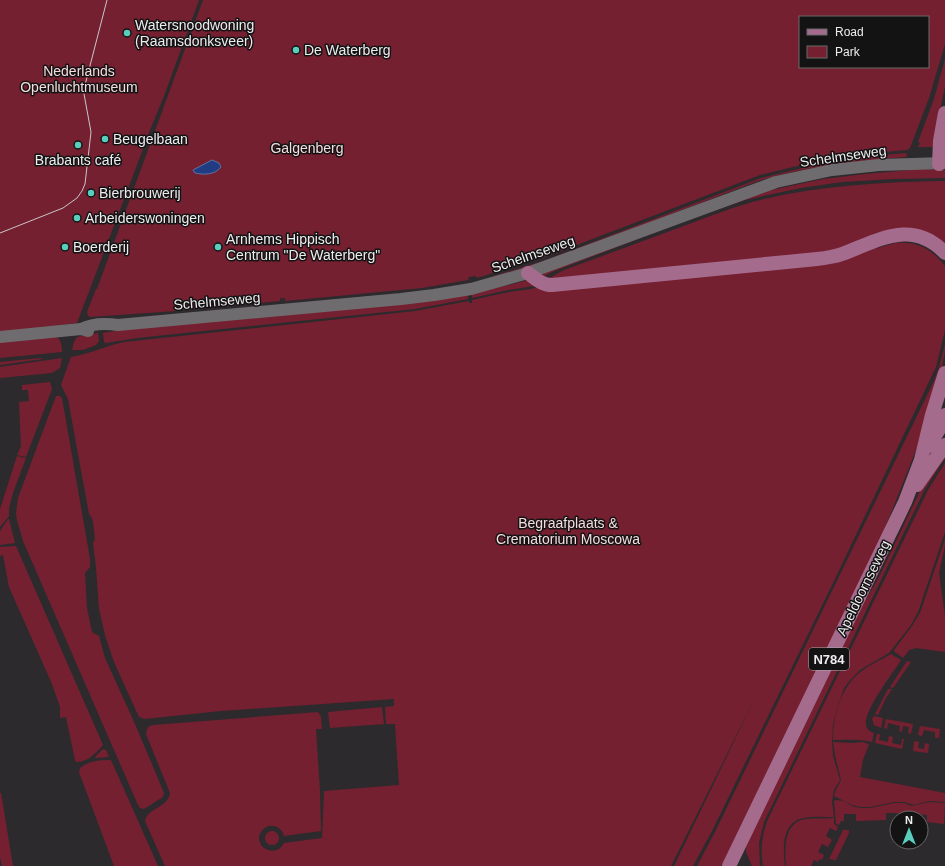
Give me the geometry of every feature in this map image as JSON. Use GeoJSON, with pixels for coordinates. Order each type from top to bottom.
{"type":"FeatureCollection","features":[{"type":"Feature","properties":{"kind":"main road"},"geometry":{"type":"LineString","coordinates":[[942,164],[941,131],[945,113]]}},
{"type":"Feature","properties":{"kind":"main road","name":"Schelmseweg"},"geometry":{"type":"LineString","coordinates":[[0,337],[81,329],[90,332],[108,330],[118,325],[401,300],[471,288],[528,273],[776,182],[832,170],[879,165],[942,164]]}},
{"type":"Feature","properties":{"kind":"main road"},"geometry":{"type":"LineString","coordinates":[[528,273],[540,283],[552,286],[817,259],[840,255],[887,237],[903,234],[917,235],[929,240],[945,253]]}},
{"type":"Feature","properties":{"kind":"main road","name":"Apeldoornseweg"},"geometry":{"type":"LineString","coordinates":[[729,866],[905,502],[921,460],[932,415],[945,373]]}},
{"type":"Feature","properties":{"kind":"main road","name":"Apeldoornseweg"},"geometry":{"type":"LineString","coordinates":[[921,460],[941,426],[945,415]]}},
{"type":"Feature","properties":{"kind":"main road","name":"N784"},"geometry":{"type":"LineString","coordinates":[[905,502],[945,445]]}},
{"type":"Feature","properties":{"kind":"green space","name":"Nederlands Openluchtmuseum"},"geometry":{"type":"Polygon","coordinates":[[[0,0],[199,0],[164,96],[147,137],[142,137],[135,134],[133,139],[142,144],[143,149],[77,323],[0,333],[0,0]]]}},
{"type":"Feature","properties":{"kind":"green space","name":"Galgenberg"},"geometry":{"type":"Polygon","coordinates":[[[203,0],[945,0],[945,44],[929,98],[910,148],[907,150],[864,154],[810,163],[760,175],[553,254],[477,278],[476,276],[469,277],[468,280],[422,288],[285,301],[285,298],[280,298],[280,301],[183,310],[182,307],[177,308],[176,311],[90,317],[88,316],[87,312],[203,0]]]}},
{"type":"Feature","properties":{"kind":"green space"},"geometry":{"type":"Polygon","coordinates":[[[945,59],[945,86],[933,147],[918,147],[920,143],[918,142],[934,99],[945,59]]]}},
{"type":"Feature","properties":{"kind":"green space"},"geometry":{"type":"Polygon","coordinates":[[[907,154],[906,157],[833,165],[797,171],[761,180],[542,263],[481,280],[546,260],[761,178],[811,166],[864,157],[907,154]]]}},
{"type":"Feature","properties":{"kind":"green space"},"geometry":{"type":"Polygon","coordinates":[[[921,169],[945,170],[945,178],[842,182],[801,188],[745,200],[698,216],[552,272],[541,278],[546,272],[720,206],[767,191],[823,179],[921,169]]]}},
{"type":"Feature","properties":{"kind":"green space"},"geometry":{"type":"Polygon","coordinates":[[[945,181],[945,248],[930,237],[838,252],[546,280],[564,270],[722,212],[764,199],[832,187],[899,182],[945,181]]]}},
{"type":"Feature","properties":{"kind":"green space","name":"Begraafplaats & Crematorium Moscowa"},"geometry":{"type":"Polygon","coordinates":[[[896,243],[911,243],[924,247],[935,255],[945,266],[945,330],[936,367],[832,585],[712,831],[693,866],[674,866],[754,700],[671,866],[165,866],[145,821],[149,813],[166,802],[170,793],[146,734],[148,727],[153,725],[318,712],[321,717],[322,729],[316,729],[321,831],[284,836],[282,831],[278,828],[268,826],[260,833],[259,839],[264,848],[273,851],[280,848],[284,843],[322,838],[324,791],[399,785],[395,724],[386,724],[385,707],[394,706],[394,699],[221,711],[144,719],[139,717],[114,662],[105,635],[99,609],[93,543],[95,539],[93,522],[89,514],[68,399],[61,385],[71,357],[124,342],[415,311],[469,301],[469,303],[472,303],[472,300],[539,287],[866,251],[896,243]]]}},
{"type":"Feature","properties":{"kind":"green space"},"geometry":{"type":"Polygon","coordinates":[[[528,280],[534,286],[472,298],[472,294],[528,280]]]}},
{"type":"Feature","properties":{"kind":"green space"},"geometry":{"type":"Polygon","coordinates":[[[468,294],[468,299],[415,309],[137,338],[106,343],[104,342],[103,333],[131,328],[468,294]]]}},
{"type":"Feature","properties":{"kind":"green space"},"geometry":{"type":"Polygon","coordinates":[[[98,333],[99,341],[96,345],[83,350],[72,350],[77,337],[98,333]]]}},
{"type":"Feature","properties":{"kind":"green space"},"geometry":{"type":"Polygon","coordinates":[[[55,336],[61,342],[62,352],[0,358],[0,341],[55,336]]]}},
{"type":"Feature","properties":{"kind":"green space"},"geometry":{"type":"Polygon","coordinates":[[[945,344],[940,378],[923,432],[879,542],[727,857],[721,866],[697,866],[715,832],[933,383],[939,368],[945,344]]]}},
{"type":"Feature","properties":{"kind":"green space"},"geometry":{"type":"Polygon","coordinates":[[[40,358],[43,359],[0,365],[0,362],[40,358]]]}},
{"type":"Feature","properties":{"kind":"green space"},"geometry":{"type":"Polygon","coordinates":[[[62,358],[60,368],[52,373],[0,378],[0,367],[62,358]]]}},
{"type":"Feature","properties":{"kind":"green space"},"geometry":{"type":"Polygon","coordinates":[[[50,382],[52,389],[26,457],[17,455],[21,446],[19,402],[29,401],[28,390],[22,390],[22,385],[50,382]]]}},
{"type":"Feature","properties":{"kind":"green space"},"geometry":{"type":"Polygon","coordinates":[[[56,396],[60,396],[62,398],[90,559],[90,567],[85,573],[87,608],[92,632],[99,636],[105,658],[164,793],[163,797],[144,809],[140,808],[138,805],[23,541],[17,520],[16,513],[18,498],[56,396]]]}},
{"type":"Feature","properties":{"kind":"green space"},"geometry":{"type":"Polygon","coordinates":[[[945,450],[945,458],[925,489],[764,822],[759,843],[760,866],[752,866],[746,852],[746,845],[856,615],[877,581],[922,487],[945,450]]]}},
{"type":"Feature","properties":{"kind":"green space"},"geometry":{"type":"Polygon","coordinates":[[[17,456],[26,458],[13,493],[9,508],[9,516],[0,527],[0,509],[17,456]]]}},
{"type":"Feature","properties":{"kind":"green space"},"geometry":{"type":"Polygon","coordinates":[[[945,463],[945,532],[918,612],[911,625],[889,653],[860,670],[851,679],[844,688],[838,706],[833,724],[832,742],[833,756],[840,780],[834,790],[832,802],[834,817],[807,817],[796,821],[787,831],[785,838],[785,866],[763,866],[762,840],[770,815],[928,490],[945,463]]]}},
{"type":"Feature","properties":{"kind":"green space"},"geometry":{"type":"Polygon","coordinates":[[[8,519],[15,543],[0,545],[0,531],[8,519]]]}},
{"type":"Feature","properties":{"kind":"green space"},"geometry":{"type":"Polygon","coordinates":[[[945,539],[945,546],[939,573],[945,616],[945,652],[916,648],[909,650],[903,658],[894,650],[920,613],[945,539]]]}},
{"type":"Feature","properties":{"kind":"green space"},"geometry":{"type":"Polygon","coordinates":[[[16,546],[103,745],[98,751],[84,761],[76,762],[75,760],[66,717],[60,718],[60,707],[52,684],[9,587],[3,555],[0,556],[0,547],[16,546]]]}},
{"type":"Feature","properties":{"kind":"green space"},"geometry":{"type":"Polygon","coordinates":[[[891,654],[901,660],[874,701],[867,718],[867,727],[874,733],[872,742],[857,740],[833,740],[836,712],[847,686],[863,670],[891,654]]]}},
{"type":"Feature","properties":{"kind":"green space"},"geometry":{"type":"Polygon","coordinates":[[[907,661],[911,662],[893,688],[890,687],[907,661]]]}},
{"type":"Feature","properties":{"kind":"green space"},"geometry":{"type":"Polygon","coordinates":[[[888,689],[892,689],[878,715],[875,714],[888,689]]]}},
{"type":"Feature","properties":{"kind":"green space"},"geometry":{"type":"Polygon","coordinates":[[[382,707],[384,724],[330,728],[328,712],[382,707]]]}},
{"type":"Feature","properties":{"kind":"green space"},"geometry":{"type":"Polygon","coordinates":[[[874,716],[883,718],[881,728],[874,725],[872,719],[874,716]]]}},
{"type":"Feature","properties":{"kind":"green space"},"geometry":{"type":"Polygon","coordinates":[[[886,719],[913,724],[911,734],[908,733],[909,727],[903,726],[902,732],[899,731],[900,726],[888,723],[887,729],[884,728],[886,719]]]}},
{"type":"Feature","properties":{"kind":"green space"},"geometry":{"type":"Polygon","coordinates":[[[920,726],[940,729],[939,738],[935,738],[935,732],[924,730],[922,736],[918,735],[920,726]]]}},
{"type":"Feature","properties":{"kind":"green space"},"geometry":{"type":"Polygon","coordinates":[[[877,734],[880,734],[879,740],[888,742],[889,736],[893,737],[892,743],[901,745],[902,739],[904,739],[902,749],[875,743],[877,734]]]}},
{"type":"Feature","properties":{"kind":"green space"},"geometry":{"type":"Polygon","coordinates":[[[914,741],[919,742],[918,748],[924,749],[925,743],[929,744],[928,753],[913,751],[914,741]]]}},
{"type":"Feature","properties":{"kind":"green space"},"geometry":{"type":"Polygon","coordinates":[[[833,742],[862,742],[869,744],[863,760],[860,777],[945,793],[945,802],[929,801],[914,805],[904,802],[894,802],[870,807],[860,807],[852,805],[834,796],[841,780],[833,742]]]}},
{"type":"Feature","properties":{"kind":"green space"},"geometry":{"type":"Polygon","coordinates":[[[103,749],[106,750],[109,757],[96,758],[95,757],[103,749]]]}},
{"type":"Feature","properties":{"kind":"green space"},"geometry":{"type":"Polygon","coordinates":[[[111,760],[158,866],[114,866],[79,772],[80,768],[91,762],[111,760]]]}},
{"type":"Feature","properties":{"kind":"green space"},"geometry":{"type":"Polygon","coordinates":[[[0,793],[13,866],[2,866],[0,858],[0,793]]]}},
{"type":"Feature","properties":{"kind":"green space"},"geometry":{"type":"Polygon","coordinates":[[[834,801],[844,801],[852,806],[860,808],[870,808],[894,803],[904,803],[912,806],[929,802],[945,803],[944,824],[929,822],[929,810],[889,810],[889,813],[886,813],[886,820],[856,821],[856,814],[844,814],[844,821],[841,821],[839,825],[836,824],[834,801]]]}},
{"type":"Feature","properties":{"kind":"green space"},"geometry":{"type":"Polygon","coordinates":[[[834,818],[834,824],[838,827],[836,831],[830,828],[826,836],[832,840],[828,847],[822,844],[818,852],[824,855],[822,860],[819,859],[818,862],[814,860],[811,866],[786,866],[785,852],[787,838],[789,831],[798,821],[805,819],[834,818]]]}},
{"type":"Feature","properties":{"kind":"green space"},"geometry":{"type":"Polygon","coordinates":[[[843,830],[849,830],[849,833],[836,860],[829,859],[843,830]]]}},
{"type":"Feature","properties":{"kind":"green space"},"geometry":{"type":"Polygon","coordinates":[[[272,831],[277,833],[279,838],[277,843],[272,845],[267,843],[265,838],[267,833],[272,831]]]}},
{"type":"Feature","properties":{"kind":"water"},"geometry":{"type":"Polygon","coordinates":[[[212,160],[219,163],[221,167],[216,172],[202,174],[195,173],[193,170],[212,160]]]}},
{"type":"Feature","properties":{"kind":"tram line"},"geometry":{"type":"LineString","coordinates":[[0,233],[63,208],[77,198],[82,191],[85,184],[91,132],[84,94],[85,85],[107,0]]}},
{"type":"Feature","properties":{"kind":"place","name":"Watersnoodwoning (Raamsdonksveer)"},"geometry":{"type":"Point","coordinates":[127,33]}},
{"type":"Feature","properties":{"kind":"place","name":"De Waterberg"},"geometry":{"type":"Point","coordinates":[296,50]}},
{"type":"Feature","properties":{"kind":"place","name":"Beugelbaan"},"geometry":{"type":"Point","coordinates":[105,139]}},
{"type":"Feature","properties":{"kind":"place","name":"Brabants café"},"geometry":{"type":"Point","coordinates":[78,145]}},
{"type":"Feature","properties":{"kind":"place","name":"Bierbrouwerij"},"geometry":{"type":"Point","coordinates":[91,193]}},
{"type":"Feature","properties":{"kind":"place","name":"Arbeiderswoningen"},"geometry":{"type":"Point","coordinates":[77,218]}},
{"type":"Feature","properties":{"kind":"place","name":"Boerderij"},"geometry":{"type":"Point","coordinates":[65,247]}},
{"type":"Feature","properties":{"kind":"place","name":"Arnhems Hippisch Centrum \"De Waterberg\""},"geometry":{"type":"Point","coordinates":[218,247]}}]}
